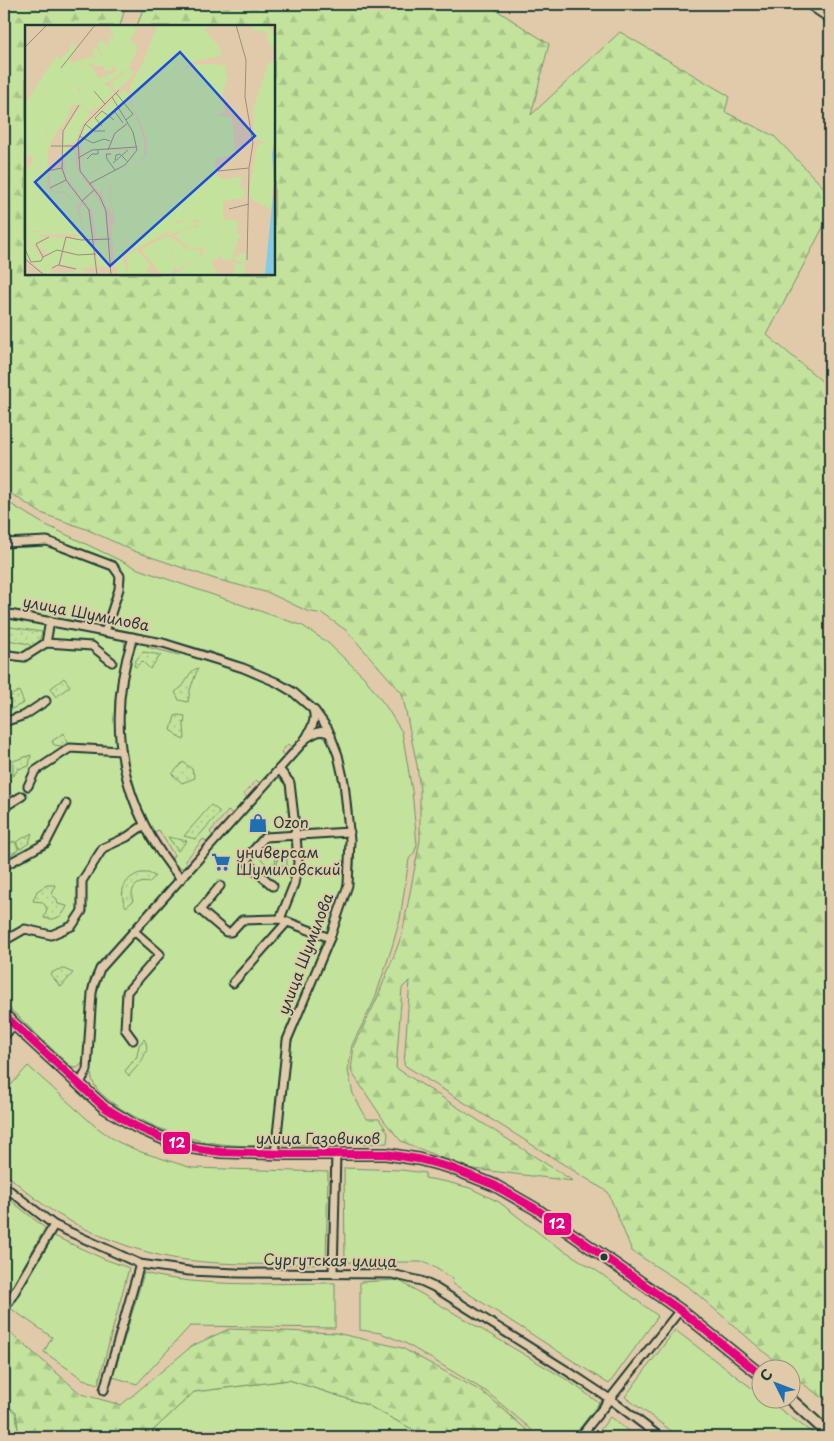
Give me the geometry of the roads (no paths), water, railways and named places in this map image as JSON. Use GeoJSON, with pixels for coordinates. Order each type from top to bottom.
{"type":"FeatureCollection","features":[{"type":"Feature","properties":{"kind":"street"},"geometry":{"type":"LineString","coordinates":[[808,4],[830,19]]}},
{"type":"Feature","properties":{"kind":"street"},"geometry":{"type":"LineString","coordinates":[[4,543],[47,541],[113,566],[120,576],[119,589],[105,632]]}},
{"type":"Feature","properties":{"kind":"street","name":"улица Шумилова"},"geometry":{"type":"LineString","coordinates":[[4,613],[164,643],[243,668],[294,692],[323,721],[331,735],[344,782],[350,832],[348,885],[330,938],[287,1040],[275,1154]]}},
{"type":"Feature","properties":{"kind":"street"},"geometry":{"type":"LineString","coordinates":[[46,643],[50,621]]}},
{"type":"Feature","properties":{"kind":"street"},"geometry":{"type":"LineString","coordinates":[[133,637],[125,664],[120,692],[118,720],[121,751],[130,791],[144,825],[163,856],[181,879]]}},
{"type":"Feature","properties":{"kind":"street"},"geometry":{"type":"LineString","coordinates":[[4,650],[9,655],[24,657],[46,643],[92,646],[112,662]]}},
{"type":"Feature","properties":{"kind":"street"},"geometry":{"type":"LineString","coordinates":[[4,722],[25,715],[46,701]]}},
{"type":"Feature","properties":{"kind":"street"},"geometry":{"type":"LineString","coordinates":[[305,740],[315,715],[310,706]]}},
{"type":"Feature","properties":{"kind":"street"},"geometry":{"type":"LineString","coordinates":[[312,725],[323,721]]}},
{"type":"Feature","properties":{"kind":"street"},"geometry":{"type":"LineString","coordinates":[[79,1085],[87,1070],[92,994],[96,976],[100,969],[279,768],[305,740],[319,731],[323,721]]}},
{"type":"Feature","properties":{"kind":"street"},"geometry":{"type":"LineString","coordinates":[[319,731],[326,731],[331,735]]}},
{"type":"Feature","properties":{"kind":"street"},"geometry":{"type":"LineString","coordinates":[[28,786],[35,771],[70,748],[121,751]]}},
{"type":"Feature","properties":{"kind":"street"},"geometry":{"type":"LineString","coordinates":[[279,768],[290,783],[298,863],[280,919]]}},
{"type":"Feature","properties":{"kind":"street"},"geometry":{"type":"LineString","coordinates":[[4,807],[22,796]]}},
{"type":"Feature","properties":{"kind":"street"},"geometry":{"type":"LineString","coordinates":[[4,866],[46,843],[66,804]]}},
{"type":"Feature","properties":{"kind":"street"},"geometry":{"type":"LineString","coordinates":[[4,941],[25,929],[51,935],[72,926],[82,911],[82,881],[103,848],[127,837],[144,825]]}},
{"type":"Feature","properties":{"kind":"street"},"geometry":{"type":"LineString","coordinates":[[273,886],[250,866],[248,858],[265,837],[350,832]]}},
{"type":"Feature","properties":{"kind":"street"},"geometry":{"type":"LineString","coordinates":[[220,886],[200,910],[223,931],[231,932],[242,920],[280,919],[330,938]]}},
{"type":"Feature","properties":{"kind":"street"},"geometry":{"type":"LineString","coordinates":[[233,982],[287,922]]}},
{"type":"Feature","properties":{"kind":"street"},"geometry":{"type":"LineString","coordinates":[[133,1040],[125,1029],[127,992],[160,954],[134,931]]}},
{"type":"Feature","properties":{"kind":"street","name":"улица Газовиков"},"geometry":{"type":"LineString","coordinates":[[4,1015],[79,1085],[114,1114],[146,1132],[170,1141],[193,1148],[221,1152],[386,1154],[402,1156],[449,1167],[487,1182],[536,1210],[680,1310],[752,1368]]}},
{"type":"Feature","properties":{"kind":"street"},"geometry":{"type":"LineString","coordinates":[[4,1036],[14,1025]]}},
{"type":"Feature","properties":{"kind":"street"},"geometry":{"type":"LineString","coordinates":[[333,1273],[336,1153]]}},
{"type":"Feature","properties":{"kind":"street","name":"Сургутская улица"},"geometry":{"type":"LineString","coordinates":[[4,1186],[54,1225],[140,1264],[189,1271],[237,1273],[392,1274],[420,1281],[434,1287],[572,1374],[610,1399],[660,1437]]}},
{"type":"Feature","properties":{"kind":"street"},"geometry":{"type":"LineString","coordinates":[[4,1310],[54,1225]]}},
{"type":"Feature","properties":{"kind":"street"},"geometry":{"type":"LineString","coordinates":[[104,1390],[140,1264]]}},
{"type":"Feature","properties":{"kind":"street"},"geometry":{"type":"LineString","coordinates":[[580,1437],[680,1310]]}},
{"type":"Feature","properties":{"kind":"street"},"geometry":{"type":"LineString","coordinates":[[800,1408],[830,1435]]}},
{"type":"Feature","properties":{"kind":"place","name":"Ozon"},"geometry":{"type":"Point","coordinates":[258,823]}},
{"type":"Feature","properties":{"kind":"place","name":"универсам Шумиловский"},"geometry":{"type":"Point","coordinates":[221,862]}}]}
